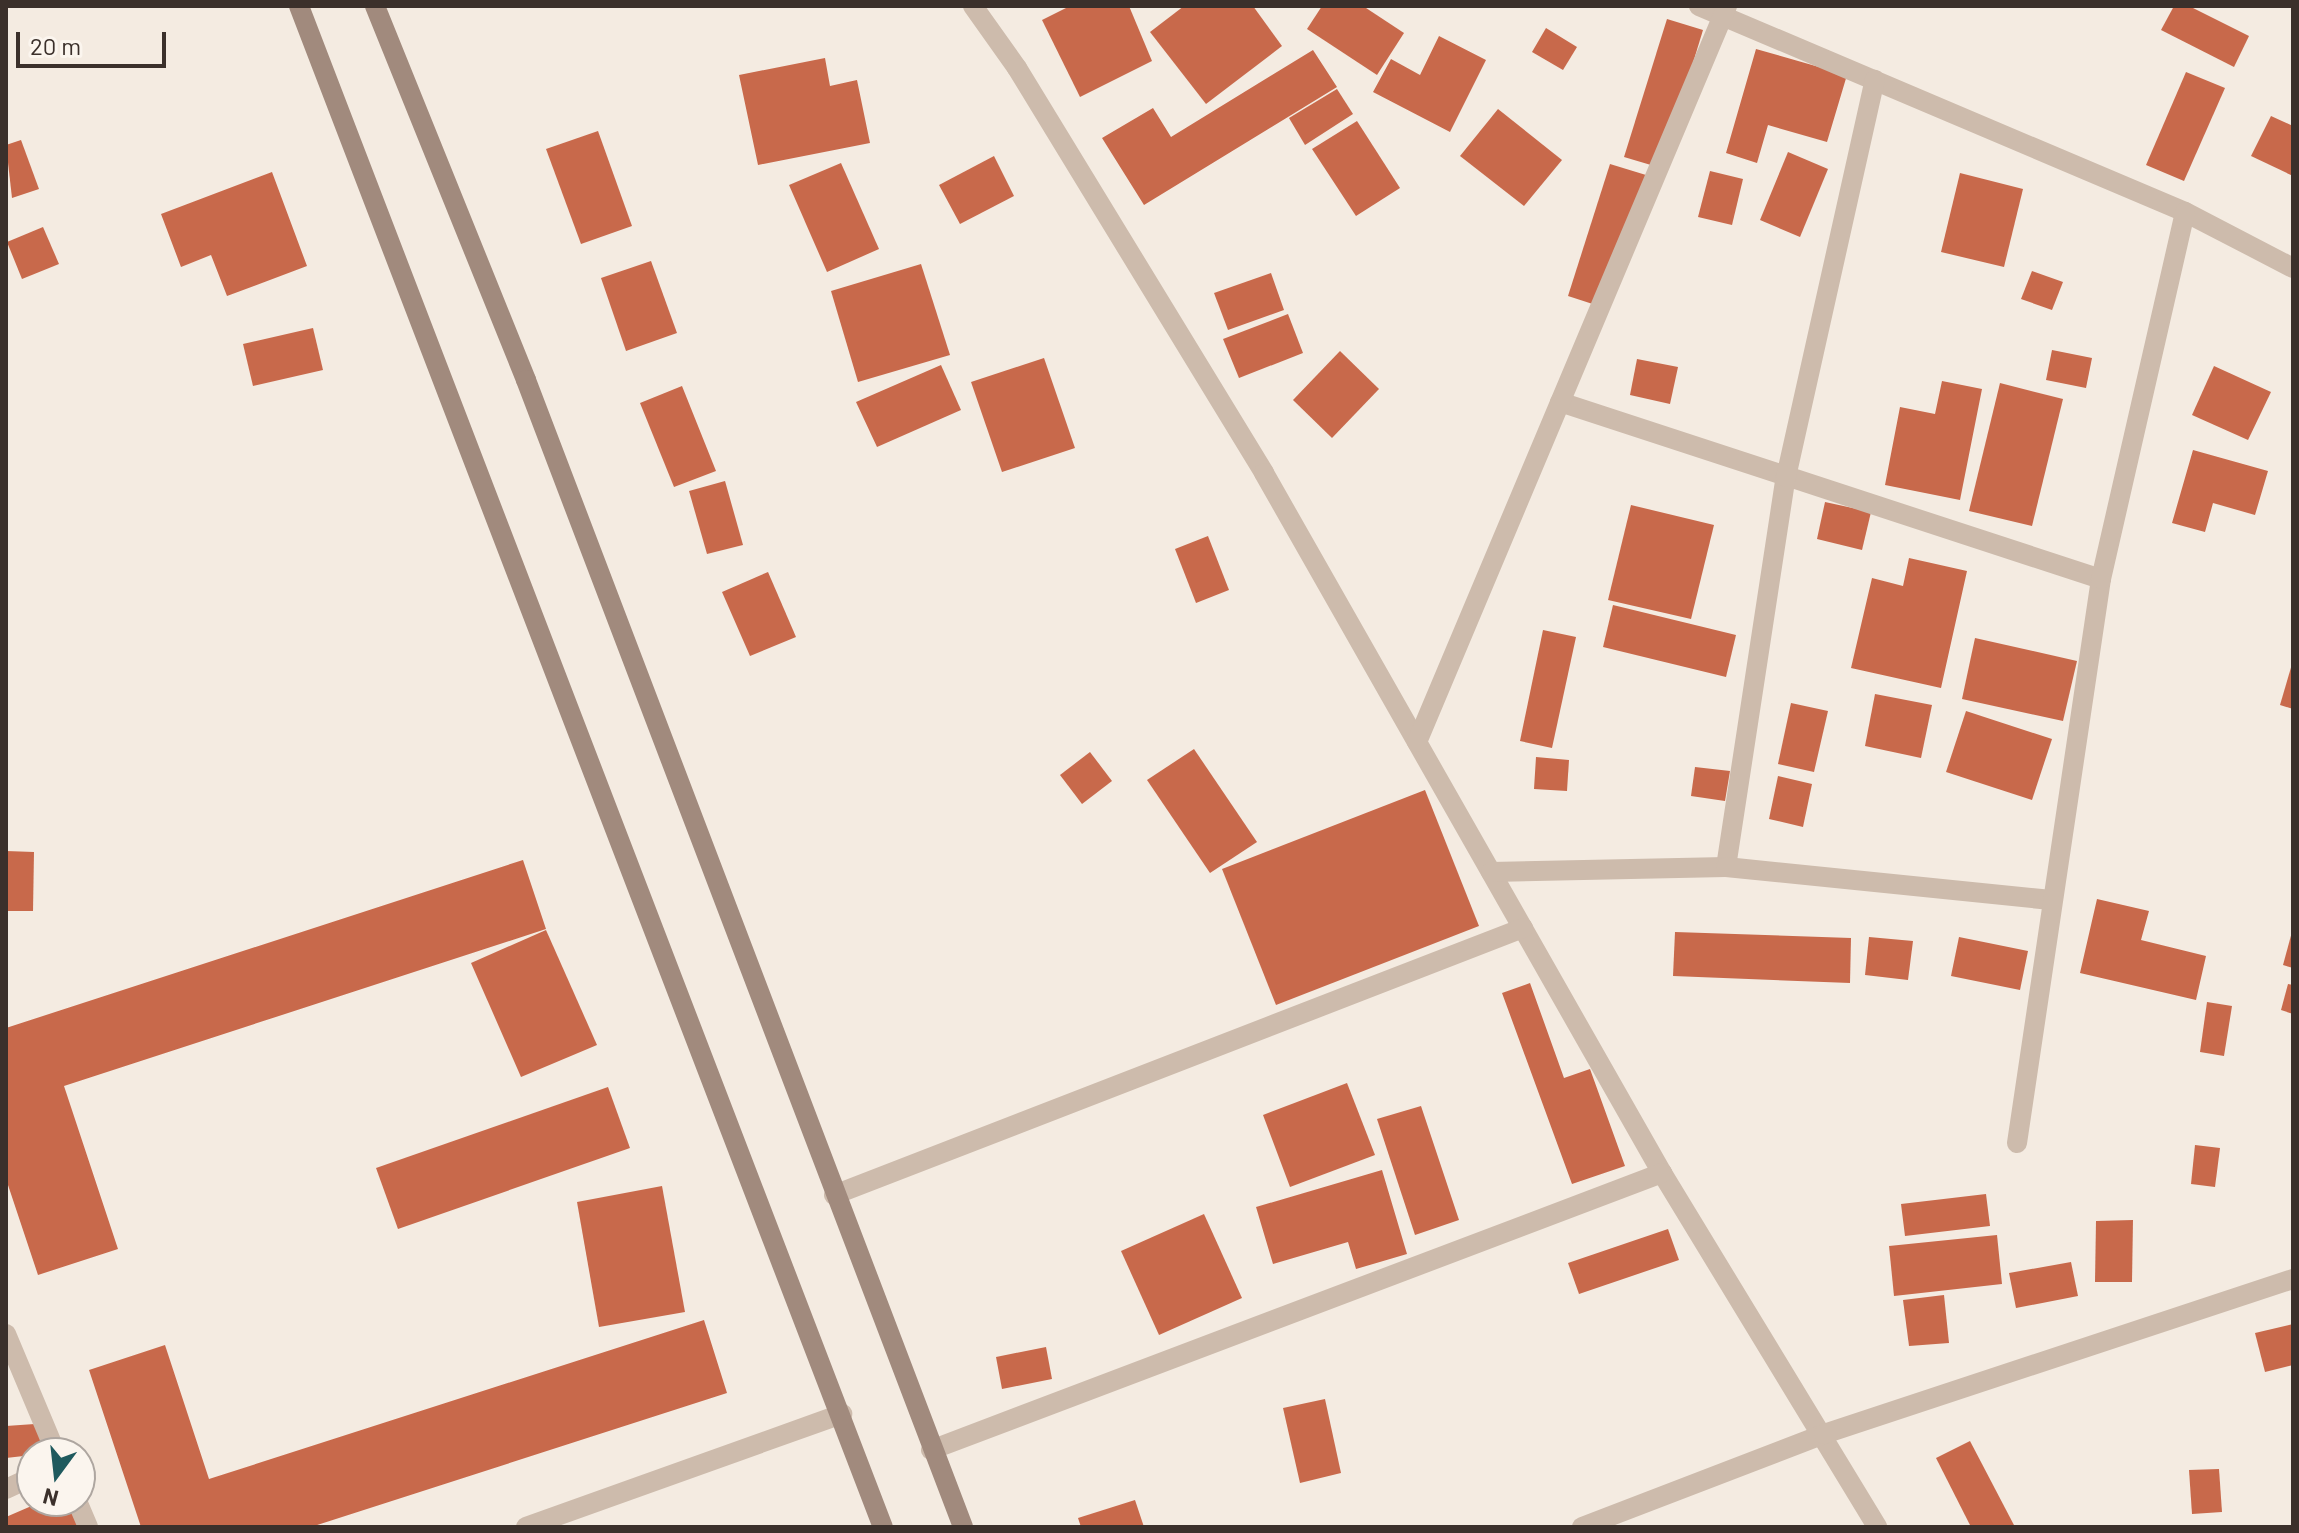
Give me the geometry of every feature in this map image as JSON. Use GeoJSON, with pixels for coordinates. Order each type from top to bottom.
{"type":"FeatureCollection","features":[{"type":"Feature","properties":{"kind":"main road"},"geometry":{"type":"LineString","coordinates":[[299,6],[883,1527]]}},
{"type":"Feature","properties":{"kind":"main road"},"geometry":{"type":"LineString","coordinates":[[375,6],[526,380],[931,1450],[963,1527]]}},
{"type":"Feature","properties":{"kind":"street"},"geometry":{"type":"LineString","coordinates":[[973,6],[1017,68],[1264,473],[1662,1173],[1824,1434],[1877,1527]]}},
{"type":"Feature","properties":{"kind":"street"},"geometry":{"type":"LineString","coordinates":[[1699,6],[1725,11],[1875,80],[2185,212],[2293,268]]}},
{"type":"Feature","properties":{"kind":"street"},"geometry":{"type":"LineString","coordinates":[[1417,742],[1725,11]]}},
{"type":"Feature","properties":{"kind":"street"},"geometry":{"type":"LineString","coordinates":[[1726,867],[1786,477],[1875,80]]}},
{"type":"Feature","properties":{"kind":"street"},"geometry":{"type":"LineString","coordinates":[[2017,1143],[2101,579],[2185,212]]}},
{"type":"Feature","properties":{"kind":"street"},"geometry":{"type":"LineString","coordinates":[[1560,402],[2101,579]]}},
{"type":"Feature","properties":{"kind":"street"},"geometry":{"type":"LineString","coordinates":[[1491,872],[1726,867],[2051,900]]}},
{"type":"Feature","properties":{"kind":"street"},"geometry":{"type":"LineString","coordinates":[[834,1195],[1523,928]]}},
{"type":"Feature","properties":{"kind":"street"},"geometry":{"type":"LineString","coordinates":[[931,1450],[1662,1173]]}},
{"type":"Feature","properties":{"kind":"street"},"geometry":{"type":"LineString","coordinates":[[1582,1527],[1824,1434],[2293,1279]]}},
{"type":"Feature","properties":{"kind":"street"},"geometry":{"type":"LineString","coordinates":[[6,1334],[49,1437]]}},
{"type":"Feature","properties":{"kind":"street"},"geometry":{"type":"LineString","coordinates":[[526,1527],[842,1414]]}},
{"type":"Feature","properties":{"kind":"building"},"geometry":{"type":"Polygon","coordinates":[[[1070,6],[1129,6],[1152,61],[1080,97],[1042,20],[1070,6]]]}},
{"type":"Feature","properties":{"kind":"building"},"geometry":{"type":"Polygon","coordinates":[[[1184,6],[1253,6],[1282,46],[1206,104],[1150,32],[1184,6]]]}},
{"type":"Feature","properties":{"kind":"building"},"geometry":{"type":"Polygon","coordinates":[[[1322,6],[1363,6],[1404,33],[1377,75],[1307,29],[1322,6]]]}},
{"type":"Feature","properties":{"kind":"building"},"geometry":{"type":"Polygon","coordinates":[[[2174,6],[2189,6],[2249,36],[2234,67],[2161,30],[2174,6]]]}},
{"type":"Feature","properties":{"kind":"building"},"geometry":{"type":"Polygon","coordinates":[[[1667,19],[1703,30],[1661,168],[1624,157],[1667,19]]]}},
{"type":"Feature","properties":{"kind":"building"},"geometry":{"type":"Polygon","coordinates":[[[1546,28],[1577,47],[1563,70],[1532,52],[1546,28]]]}},
{"type":"Feature","properties":{"kind":"building"},"geometry":{"type":"Polygon","coordinates":[[[1439,36],[1486,60],[1450,132],[1373,92],[1391,59],[1420,75],[1439,36]]]}},
{"type":"Feature","properties":{"kind":"building"},"geometry":{"type":"Polygon","coordinates":[[[1756,49],[1847,75],[1827,142],[1768,125],[1757,163],[1726,153],[1756,49]]]}},
{"type":"Feature","properties":{"kind":"building"},"geometry":{"type":"Polygon","coordinates":[[[1313,50],[1337,87],[1144,205],[1102,138],[1153,108],[1171,137],[1313,50]]]}},
{"type":"Feature","properties":{"kind":"building"},"geometry":{"type":"Polygon","coordinates":[[[825,58],[830,86],[857,80],[870,143],[758,165],[739,75],[825,58]]]}},
{"type":"Feature","properties":{"kind":"building"},"geometry":{"type":"Polygon","coordinates":[[[2186,72],[2225,88],[2184,181],[2146,165],[2186,72]]]}},
{"type":"Feature","properties":{"kind":"building"},"geometry":{"type":"Polygon","coordinates":[[[1337,89],[1353,114],[1305,145],[1289,118],[1337,89]]]}},
{"type":"Feature","properties":{"kind":"building"},"geometry":{"type":"Polygon","coordinates":[[[1498,109],[1562,160],[1524,206],[1460,156],[1498,109]]]}},
{"type":"Feature","properties":{"kind":"building"},"geometry":{"type":"Polygon","coordinates":[[[2271,116],[2293,126],[2293,176],[2251,156],[2271,116]]]}},
{"type":"Feature","properties":{"kind":"building"},"geometry":{"type":"Polygon","coordinates":[[[1357,121],[1400,188],[1356,216],[1312,149],[1357,121]]]}},
{"type":"Feature","properties":{"kind":"building"},"geometry":{"type":"Polygon","coordinates":[[[598,131],[632,226],[581,244],[546,149],[598,131]]]}},
{"type":"Feature","properties":{"kind":"building"},"geometry":{"type":"Polygon","coordinates":[[[21,140],[39,189],[12,198],[6,145],[21,140]]]}},
{"type":"Feature","properties":{"kind":"building"},"geometry":{"type":"Polygon","coordinates":[[[1788,152],[1828,169],[1800,237],[1760,220],[1788,152]]]}},
{"type":"Feature","properties":{"kind":"building"},"geometry":{"type":"Polygon","coordinates":[[[994,156],[1014,196],[960,224],[939,185],[994,156]]]}},
{"type":"Feature","properties":{"kind":"building"},"geometry":{"type":"Polygon","coordinates":[[[841,163],[879,249],[827,272],[789,185],[841,163]]]}},
{"type":"Feature","properties":{"kind":"building"},"geometry":{"type":"Polygon","coordinates":[[[1610,164],[1646,175],[1605,308],[1568,296],[1610,164]]]}},
{"type":"Feature","properties":{"kind":"building"},"geometry":{"type":"Polygon","coordinates":[[[1710,171],[1743,179],[1732,225],[1698,217],[1710,171]]]}},
{"type":"Feature","properties":{"kind":"building"},"geometry":{"type":"Polygon","coordinates":[[[272,172],[307,266],[227,296],[211,255],[181,267],[161,214],[272,172]]]}},
{"type":"Feature","properties":{"kind":"building"},"geometry":{"type":"Polygon","coordinates":[[[1960,173],[2023,189],[2004,267],[1941,252],[1960,173]]]}},
{"type":"Feature","properties":{"kind":"building"},"geometry":{"type":"Polygon","coordinates":[[[43,227],[59,264],[22,279],[7,242],[43,227]]]}},
{"type":"Feature","properties":{"kind":"building"},"geometry":{"type":"Polygon","coordinates":[[[651,261],[677,333],[626,351],[601,278],[651,261]]]}},
{"type":"Feature","properties":{"kind":"building"},"geometry":{"type":"Polygon","coordinates":[[[921,264],[950,355],[858,382],[831,291],[921,264]]]}},
{"type":"Feature","properties":{"kind":"building"},"geometry":{"type":"Polygon","coordinates":[[[2032,271],[2063,282],[2052,310],[2021,299],[2032,271]]]}},
{"type":"Feature","properties":{"kind":"building"},"geometry":{"type":"Polygon","coordinates":[[[1271,273],[1284,310],[1228,330],[1214,293],[1271,273]]]}},
{"type":"Feature","properties":{"kind":"building"},"geometry":{"type":"Polygon","coordinates":[[[1288,314],[1303,353],[1239,378],[1223,339],[1288,314]]]}},
{"type":"Feature","properties":{"kind":"building"},"geometry":{"type":"Polygon","coordinates":[[[313,328],[323,370],[253,386],[243,344],[313,328]]]}},
{"type":"Feature","properties":{"kind":"building"},"geometry":{"type":"Polygon","coordinates":[[[2052,350],[2092,358],[2086,388],[2046,380],[2052,350]]]}},
{"type":"Feature","properties":{"kind":"building"},"geometry":{"type":"Polygon","coordinates":[[[1340,351],[1379,389],[1332,438],[1293,400],[1340,351]]]}},
{"type":"Feature","properties":{"kind":"building"},"geometry":{"type":"Polygon","coordinates":[[[1044,358],[1075,448],[1002,472],[971,382],[1044,358]]]}},
{"type":"Feature","properties":{"kind":"building"},"geometry":{"type":"Polygon","coordinates":[[[1637,359],[1678,367],[1670,404],[1630,395],[1637,359]]]}},
{"type":"Feature","properties":{"kind":"building"},"geometry":{"type":"Polygon","coordinates":[[[941,365],[961,410],[877,447],[856,402],[941,365]]]}},
{"type":"Feature","properties":{"kind":"building"},"geometry":{"type":"Polygon","coordinates":[[[2214,366],[2271,392],[2248,440],[2192,415],[2214,366]]]}},
{"type":"Feature","properties":{"kind":"building"},"geometry":{"type":"Polygon","coordinates":[[[1942,381],[1982,389],[1960,500],[1885,485],[1900,407],[1935,414],[1942,381]]]}},
{"type":"Feature","properties":{"kind":"building"},"geometry":{"type":"Polygon","coordinates":[[[2000,383],[2063,399],[2032,526],[1969,511],[2000,383]]]}},
{"type":"Feature","properties":{"kind":"building"},"geometry":{"type":"Polygon","coordinates":[[[682,386],[716,471],[674,487],[640,403],[682,386]]]}},
{"type":"Feature","properties":{"kind":"building"},"geometry":{"type":"Polygon","coordinates":[[[2193,450],[2268,471],[2255,515],[2213,503],[2205,532],[2172,523],[2193,450]]]}},
{"type":"Feature","properties":{"kind":"building"},"geometry":{"type":"Polygon","coordinates":[[[725,481],[743,545],[707,554],[689,491],[725,481]]]}},
{"type":"Feature","properties":{"kind":"building"},"geometry":{"type":"Polygon","coordinates":[[[1825,502],[1871,512],[1862,550],[1817,539],[1825,502]]]}},
{"type":"Feature","properties":{"kind":"building"},"geometry":{"type":"Polygon","coordinates":[[[1631,505],[1714,525],[1691,619],[1608,600],[1631,505]]]}},
{"type":"Feature","properties":{"kind":"building"},"geometry":{"type":"Polygon","coordinates":[[[1208,536],[1229,590],[1196,603],[1175,549],[1208,536]]]}},
{"type":"Feature","properties":{"kind":"building"},"geometry":{"type":"Polygon","coordinates":[[[1909,558],[1967,571],[1941,688],[1851,668],[1872,578],[1903,586],[1909,558]]]}},
{"type":"Feature","properties":{"kind":"building"},"geometry":{"type":"Polygon","coordinates":[[[768,572],[796,637],[750,656],[722,592],[768,572]]]}},
{"type":"Feature","properties":{"kind":"building"},"geometry":{"type":"Polygon","coordinates":[[[1613,605],[1736,635],[1726,677],[1603,647],[1613,605]]]}},
{"type":"Feature","properties":{"kind":"building"},"geometry":{"type":"Polygon","coordinates":[[[1543,630],[1576,637],[1552,748],[1520,741],[1543,630]]]}},
{"type":"Feature","properties":{"kind":"building"},"geometry":{"type":"Polygon","coordinates":[[[1975,638],[2077,661],[2063,721],[1962,699],[1975,638]]]}},
{"type":"Feature","properties":{"kind":"building"},"geometry":{"type":"Polygon","coordinates":[[[2293,664],[2293,709],[2280,705],[2293,664]]]}},
{"type":"Feature","properties":{"kind":"building"},"geometry":{"type":"Polygon","coordinates":[[[1875,694],[1932,705],[1921,758],[1865,746],[1875,694]]]}},
{"type":"Feature","properties":{"kind":"building"},"geometry":{"type":"Polygon","coordinates":[[[1791,703],[1828,711],[1814,772],[1778,764],[1791,703]]]}},
{"type":"Feature","properties":{"kind":"building"},"geometry":{"type":"Polygon","coordinates":[[[1966,711],[2052,739],[2032,800],[1946,772],[1966,711]]]}},
{"type":"Feature","properties":{"kind":"building"},"geometry":{"type":"Polygon","coordinates":[[[1194,749],[1257,842],[1210,873],[1147,780],[1194,749]]]}},
{"type":"Feature","properties":{"kind":"building"},"geometry":{"type":"Polygon","coordinates":[[[1090,752],[1112,781],[1082,804],[1060,775],[1090,752]]]}},
{"type":"Feature","properties":{"kind":"building"},"geometry":{"type":"Polygon","coordinates":[[[1536,757],[1569,760],[1567,791],[1534,789],[1536,757]]]}},
{"type":"Feature","properties":{"kind":"building"},"geometry":{"type":"Polygon","coordinates":[[[1695,767],[1730,771],[1725,801],[1691,796],[1695,767]]]}},
{"type":"Feature","properties":{"kind":"building"},"geometry":{"type":"Polygon","coordinates":[[[1778,776],[1812,784],[1803,827],[1769,819],[1778,776]]]}},
{"type":"Feature","properties":{"kind":"building"},"geometry":{"type":"Polygon","coordinates":[[[1425,790],[1479,926],[1276,1005],[1222,869],[1425,790]]]}},
{"type":"Feature","properties":{"kind":"building"},"geometry":{"type":"Polygon","coordinates":[[[6,851],[34,852],[33,911],[6,911],[6,851]]]}},
{"type":"Feature","properties":{"kind":"building"},"geometry":{"type":"Polygon","coordinates":[[[523,860],[546,929],[64,1086],[118,1249],[38,1275],[6,1179],[6,1028],[523,860]]]}},
{"type":"Feature","properties":{"kind":"building"},"geometry":{"type":"Polygon","coordinates":[[[2097,899],[2149,911],[2141,940],[2206,956],[2196,1000],[2080,973],[2097,899]]]}},
{"type":"Feature","properties":{"kind":"building"},"geometry":{"type":"Polygon","coordinates":[[[2293,928],[2293,968],[2283,965],[2293,928]]]}},
{"type":"Feature","properties":{"kind":"building"},"geometry":{"type":"Polygon","coordinates":[[[546,930],[597,1045],[521,1077],[471,963],[546,930]]]}},
{"type":"Feature","properties":{"kind":"building"},"geometry":{"type":"Polygon","coordinates":[[[1675,932],[1851,938],[1850,983],[1673,976],[1675,932]]]}},
{"type":"Feature","properties":{"kind":"building"},"geometry":{"type":"Polygon","coordinates":[[[1869,937],[1913,941],[1908,980],[1865,975],[1869,937]]]}},
{"type":"Feature","properties":{"kind":"building"},"geometry":{"type":"Polygon","coordinates":[[[1959,937],[2028,951],[2020,990],[1951,976],[1959,937]]]}},
{"type":"Feature","properties":{"kind":"building"},"geometry":{"type":"Polygon","coordinates":[[[1530,983],[1564,1078],[1590,1069],[1625,1166],[1572,1184],[1502,993],[1530,983]]]}},
{"type":"Feature","properties":{"kind":"building"},"geometry":{"type":"Polygon","coordinates":[[[2288,984],[2293,985],[2293,1014],[2281,1010],[2288,984]]]}},
{"type":"Feature","properties":{"kind":"building"},"geometry":{"type":"Polygon","coordinates":[[[2207,1002],[2232,1006],[2224,1056],[2200,1052],[2207,1002]]]}},
{"type":"Feature","properties":{"kind":"building"},"geometry":{"type":"Polygon","coordinates":[[[1347,1083],[1375,1155],[1290,1187],[1263,1115],[1347,1083]]]}},
{"type":"Feature","properties":{"kind":"building"},"geometry":{"type":"Polygon","coordinates":[[[608,1087],[630,1148],[398,1229],[376,1168],[608,1087]]]}},
{"type":"Feature","properties":{"kind":"building"},"geometry":{"type":"Polygon","coordinates":[[[1421,1106],[1459,1220],[1415,1235],[1377,1119],[1421,1106]]]}},
{"type":"Feature","properties":{"kind":"building"},"geometry":{"type":"Polygon","coordinates":[[[2195,1145],[2220,1148],[2215,1187],[2191,1184],[2195,1145]]]}},
{"type":"Feature","properties":{"kind":"building"},"geometry":{"type":"Polygon","coordinates":[[[1382,1170],[1407,1254],[1356,1269],[1348,1242],[1273,1264],[1256,1207],[1382,1170]]]}},
{"type":"Feature","properties":{"kind":"building"},"geometry":{"type":"Polygon","coordinates":[[[662,1186],[685,1312],[599,1327],[577,1202],[662,1186]]]}},
{"type":"Feature","properties":{"kind":"building"},"geometry":{"type":"Polygon","coordinates":[[[1986,1194],[1990,1226],[1905,1236],[1901,1204],[1986,1194]]]}},
{"type":"Feature","properties":{"kind":"building"},"geometry":{"type":"Polygon","coordinates":[[[1204,1214],[1242,1298],[1159,1335],[1121,1251],[1204,1214]]]}},
{"type":"Feature","properties":{"kind":"building"},"geometry":{"type":"Polygon","coordinates":[[[2133,1220],[2132,1282],[2095,1282],[2096,1221],[2133,1220]]]}},
{"type":"Feature","properties":{"kind":"building"},"geometry":{"type":"Polygon","coordinates":[[[1668,1229],[1679,1260],[1579,1294],[1568,1263],[1668,1229]]]}},
{"type":"Feature","properties":{"kind":"building"},"geometry":{"type":"Polygon","coordinates":[[[1997,1235],[2002,1284],[1894,1296],[1889,1246],[1997,1235]]]}},
{"type":"Feature","properties":{"kind":"building"},"geometry":{"type":"Polygon","coordinates":[[[2071,1262],[2078,1296],[2016,1308],[2009,1273],[2071,1262]]]}},
{"type":"Feature","properties":{"kind":"building"},"geometry":{"type":"Polygon","coordinates":[[[1944,1295],[1949,1343],[1909,1346],[1903,1300],[1944,1295]]]}},
{"type":"Feature","properties":{"kind":"building"},"geometry":{"type":"Polygon","coordinates":[[[704,1320],[727,1393],[311,1527],[141,1527],[89,1370],[165,1345],[209,1479],[704,1320]]]}},
{"type":"Feature","properties":{"kind":"building"},"geometry":{"type":"Polygon","coordinates":[[[2293,1324],[2293,1365],[2265,1372],[2255,1333],[2293,1324]]]}},
{"type":"Feature","properties":{"kind":"building"},"geometry":{"type":"Polygon","coordinates":[[[1046,1347],[1052,1379],[1002,1389],[996,1357],[1046,1347]]]}},
{"type":"Feature","properties":{"kind":"building"},"geometry":{"type":"Polygon","coordinates":[[[1325,1399],[1341,1473],[1300,1483],[1283,1408],[1325,1399]]]}},
{"type":"Feature","properties":{"kind":"building"},"geometry":{"type":"Polygon","coordinates":[[[49,1423],[49,1437],[16,1437],[16,1457],[6,1458],[6,1426],[49,1423]]]}},
{"type":"Feature","properties":{"kind":"building"},"geometry":{"type":"Polygon","coordinates":[[[1970,1441],[2015,1527],[1971,1527],[1936,1458],[1970,1441]]]}},
{"type":"Feature","properties":{"kind":"building"},"geometry":{"type":"Polygon","coordinates":[[[2219,1469],[2222,1512],[2192,1514],[2189,1470],[2219,1469]]]}},
{"type":"Feature","properties":{"kind":"building"},"geometry":{"type":"Polygon","coordinates":[[[1135,1500],[1144,1527],[1081,1527],[1078,1518],[1135,1500]]]}},
{"type":"Feature","properties":{"kind":"building"},"geometry":{"type":"Polygon","coordinates":[[[16,1513],[16,1517],[79,1517],[84,1527],[6,1527],[6,1517],[16,1513]]]}}]}
